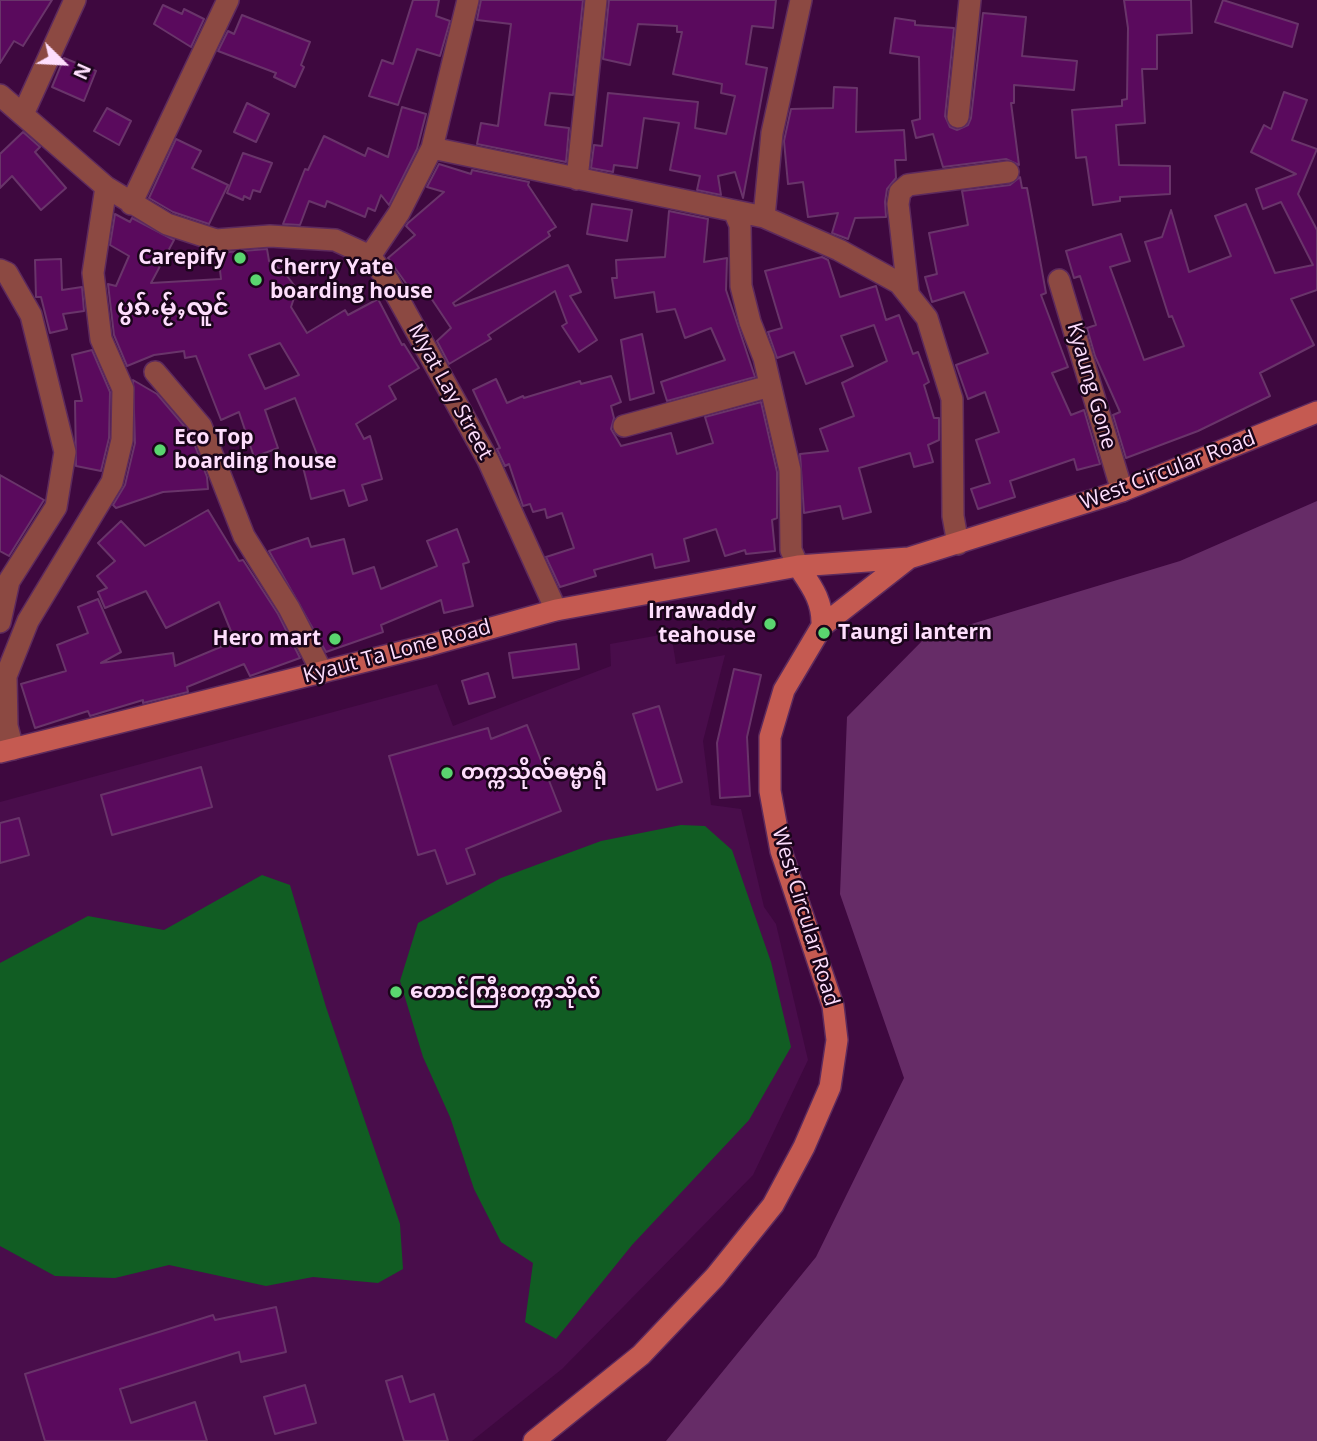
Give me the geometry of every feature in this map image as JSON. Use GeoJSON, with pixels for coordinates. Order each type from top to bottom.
{"type":"FeatureCollection","features":[{"type":"Feature","properties":{"kind":"street"},"geometry":{"type":"LineString","coordinates":[[24,112],[75,0]]}},
{"type":"Feature","properties":{"kind":"street"},"geometry":{"type":"LineString","coordinates":[[131,204],[228,0]]}},
{"type":"Feature","properties":{"kind":"street"},"geometry":{"type":"LineString","coordinates":[[370,256],[399,213],[432,148],[468,0]]}},
{"type":"Feature","properties":{"kind":"street"},"geometry":{"type":"LineString","coordinates":[[577,179],[596,0]]}},
{"type":"Feature","properties":{"kind":"street"},"geometry":{"type":"LineString","coordinates":[[764,217],[772,133],[801,0]]}},
{"type":"Feature","properties":{"kind":"street"},"geometry":{"type":"LineString","coordinates":[[958,117],[970,0]]}},
{"type":"Feature","properties":{"kind":"street","name":"Myat Lay Street"},"geometry":{"type":"LineString","coordinates":[[0,95],[24,112],[106,187],[167,224],[216,240],[270,236],[335,240],[370,256],[389,282],[488,460],[556,610]]}},
{"type":"Feature","properties":{"kind":"street"},"geometry":{"type":"LineString","coordinates":[[432,148],[764,217],[839,250],[899,283],[928,318],[952,399],[953,516],[958,544]]}},
{"type":"Feature","properties":{"kind":"street"},"geometry":{"type":"LineString","coordinates":[[908,291],[900,192],[908,185],[1009,173]]}},
{"type":"Feature","properties":{"kind":"street"},"geometry":{"type":"LineString","coordinates":[[6,750],[6,676],[28,621],[112,482],[122,440],[123,389],[101,339],[93,273],[106,187]]}},
{"type":"Feature","properties":{"kind":"street"},"geometry":{"type":"LineString","coordinates":[[734,211],[740,225],[741,286],[770,386],[790,470],[791,550],[797,566],[818,596],[823,610],[822,626]]}},
{"type":"Feature","properties":{"kind":"street"},"geometry":{"type":"LineString","coordinates":[[0,270],[7,273],[31,315],[65,452],[56,507],[9,582],[0,622]]}},
{"type":"Feature","properties":{"kind":"street","name":"Kyaung Gone"},"geometry":{"type":"LineString","coordinates":[[1059,279],[1122,491]]}},
{"type":"Feature","properties":{"kind":"street"},"geometry":{"type":"LineString","coordinates":[[155,372],[201,426],[244,536],[289,608],[323,672]]}},
{"type":"Feature","properties":{"kind":"street"},"geometry":{"type":"LineString","coordinates":[[624,426],[770,386]]}},
{"type":"Feature","properties":{"kind":"street","name":"West Circular Road"},"geometry":{"type":"LineString","coordinates":[[534,1441],[641,1354],[715,1277],[773,1205],[804,1147],[830,1087],[837,1040],[833,1006],[781,851],[770,791],[770,737],[783,690],[822,626],[909,558],[1122,491],[1317,412]]}},
{"type":"Feature","properties":{"kind":"street","name":"Kyaut Ta Lone Road"},"geometry":{"type":"LineString","coordinates":[[6,750],[323,672],[556,610],[797,566],[909,558]]}},
{"type":"Feature","properties":{"kind":"shaded area"},"geometry":{"type":"Polygon","coordinates":[[[1317,501],[1317,1441],[666,1441],[816,1257],[904,1078],[840,894],[847,717],[925,638],[1180,561],[1317,501]]]}},
{"type":"Feature","properties":{"kind":"shaded area","name":"တောင်ကြီးတက္ကသိုလ်"},"geometry":{"type":"Polygon","coordinates":[[[671,633],[676,664],[725,655],[703,741],[711,805],[741,809],[764,907],[776,924],[808,1060],[753,1175],[562,1369],[472,1441],[0,1441],[0,802],[437,684],[453,726],[611,666],[610,644],[671,633]]]}},
{"type":"Feature","properties":{"kind":"shaded area"},"geometry":{"type":"Polygon","coordinates":[[[681,825],[705,826],[732,850],[771,962],[791,1047],[749,1120],[632,1245],[556,1339],[525,1322],[533,1263],[501,1242],[474,1189],[450,1117],[423,1057],[400,981],[418,923],[501,878],[601,841],[681,825]]]}},
{"type":"Feature","properties":{"kind":"shaded area"},"geometry":{"type":"Polygon","coordinates":[[[262,875],[290,885],[326,1007],[400,1224],[403,1269],[378,1283],[313,1277],[266,1286],[169,1265],[115,1278],[55,1276],[0,1246],[0,963],[88,916],[164,930],[262,875]]]}},
{"type":"Feature","properties":{"kind":"building"},"geometry":{"type":"Polygon","coordinates":[[[0,0],[52,0],[23,46],[14,41],[0,63],[0,0]]]}},
{"type":"Feature","properties":{"kind":"building"},"geometry":{"type":"Polygon","coordinates":[[[413,0],[439,0],[436,16],[450,21],[440,56],[417,49],[398,105],[369,96],[382,60],[393,64],[413,0]]]}},
{"type":"Feature","properties":{"kind":"building"},"geometry":{"type":"Polygon","coordinates":[[[481,0],[583,0],[573,95],[550,93],[545,125],[569,128],[566,162],[477,144],[481,123],[498,126],[511,24],[477,20],[481,0]]]}},
{"type":"Feature","properties":{"kind":"building"},"geometry":{"type":"Polygon","coordinates":[[[609,0],[776,0],[773,28],[752,26],[746,64],[767,68],[743,198],[735,172],[718,176],[721,195],[697,190],[700,176],[670,170],[679,123],[644,118],[637,168],[614,165],[613,172],[591,168],[594,145],[602,146],[608,93],[698,102],[695,128],[726,134],[735,96],[721,93],[722,84],[673,74],[682,32],[677,32],[677,26],[638,24],[630,65],[603,59],[609,0]]]}},
{"type":"Feature","properties":{"kind":"building"},"geometry":{"type":"Polygon","coordinates":[[[1124,0],[1191,0],[1192,33],[1157,35],[1157,69],[1142,69],[1145,123],[1116,125],[1119,165],[1170,166],[1170,194],[1120,197],[1120,201],[1093,205],[1086,157],[1076,158],[1072,110],[1122,106],[1122,100],[1127,99],[1128,28],[1124,0]]]}},
{"type":"Feature","properties":{"kind":"building"},"geometry":{"type":"Polygon","coordinates":[[[1223,0],[1298,24],[1292,47],[1215,22],[1223,0]]]}},
{"type":"Feature","properties":{"kind":"building"},"geometry":{"type":"Polygon","coordinates":[[[163,5],[182,14],[184,9],[204,19],[191,47],[154,24],[163,5]]]}},
{"type":"Feature","properties":{"kind":"building"},"geometry":{"type":"Polygon","coordinates":[[[983,13],[1026,17],[1022,56],[1077,61],[1074,90],[1014,85],[1014,103],[1011,103],[1019,165],[1006,159],[943,167],[933,134],[916,138],[912,121],[920,119],[919,57],[890,53],[895,18],[915,21],[915,25],[954,28],[945,116],[950,127],[957,130],[968,125],[971,118],[983,13]]]}},
{"type":"Feature","properties":{"kind":"building"},"geometry":{"type":"Polygon","coordinates":[[[242,15],[310,42],[301,65],[304,67],[295,87],[274,77],[276,73],[218,51],[228,31],[234,34],[242,15]]]}},
{"type":"Feature","properties":{"kind":"building"},"geometry":{"type":"Polygon","coordinates":[[[64,58],[96,71],[84,101],[52,87],[64,58]]]}},
{"type":"Feature","properties":{"kind":"building"},"geometry":{"type":"Polygon","coordinates":[[[834,87],[857,88],[856,132],[904,130],[906,160],[895,160],[896,178],[887,189],[886,217],[855,218],[848,239],[832,233],[838,213],[808,217],[803,182],[788,184],[784,141],[791,109],[833,108],[834,87]]]}},
{"type":"Feature","properties":{"kind":"building"},"geometry":{"type":"Polygon","coordinates":[[[1284,92],[1307,100],[1292,140],[1317,149],[1298,194],[1317,230],[1317,290],[1291,299],[1314,345],[1260,373],[1270,396],[1198,431],[1126,458],[1113,415],[1120,412],[1095,356],[1087,328],[1096,325],[1080,276],[1074,278],[1066,251],[1121,234],[1130,261],[1110,267],[1144,360],[1184,346],[1172,316],[1169,317],[1145,242],[1162,237],[1171,210],[1189,272],[1231,256],[1215,216],[1246,204],[1275,273],[1313,265],[1281,202],[1263,209],[1256,189],[1296,174],[1251,152],[1264,125],[1271,129],[1284,92]]]}},
{"type":"Feature","properties":{"kind":"building"},"geometry":{"type":"Polygon","coordinates":[[[247,103],[269,114],[256,142],[234,132],[247,103]]]}},
{"type":"Feature","properties":{"kind":"building"},"geometry":{"type":"Polygon","coordinates":[[[402,107],[426,114],[417,149],[389,205],[381,195],[375,211],[368,208],[365,217],[327,201],[325,207],[309,201],[300,225],[283,224],[305,169],[308,170],[324,136],[365,156],[368,148],[388,157],[402,107]]]}},
{"type":"Feature","properties":{"kind":"building"},"geometry":{"type":"Polygon","coordinates":[[[107,108],[131,121],[119,145],[94,131],[107,108]]]}},
{"type":"Feature","properties":{"kind":"building"},"geometry":{"type":"Polygon","coordinates":[[[23,132],[40,147],[35,152],[66,188],[41,210],[12,176],[0,188],[0,154],[23,132]]]}},
{"type":"Feature","properties":{"kind":"building"},"geometry":{"type":"Polygon","coordinates":[[[176,139],[201,151],[192,168],[228,185],[209,224],[173,212],[149,198],[176,139]]]}},
{"type":"Feature","properties":{"kind":"building"},"geometry":{"type":"Polygon","coordinates":[[[243,153],[272,163],[260,192],[253,190],[250,199],[244,196],[243,200],[227,193],[243,153]]]}},
{"type":"Feature","properties":{"kind":"building"},"geometry":{"type":"Polygon","coordinates":[[[439,164],[471,174],[472,170],[529,182],[528,185],[556,227],[548,232],[550,236],[453,303],[455,306],[568,265],[581,292],[570,296],[597,340],[579,352],[562,326],[567,323],[555,291],[488,335],[491,339],[449,364],[437,341],[451,328],[427,292],[415,296],[388,258],[415,235],[406,226],[408,223],[444,192],[427,187],[439,164]]]}},
{"type":"Feature","properties":{"kind":"building"},"geometry":{"type":"Polygon","coordinates":[[[1020,177],[1022,188],[1027,188],[1046,293],[1041,295],[1068,367],[1052,373],[1071,415],[1084,410],[1100,464],[1077,470],[1074,459],[1010,481],[1015,497],[978,509],[971,489],[990,483],[976,440],[999,432],[985,392],[968,399],[956,365],[988,353],[964,292],[932,302],[925,277],[937,274],[929,233],[968,225],[962,191],[1010,185],[1020,177]]]}},
{"type":"Feature","properties":{"kind":"building"},"geometry":{"type":"Polygon","coordinates":[[[592,204],[632,210],[627,241],[587,234],[592,204]]]}},
{"type":"Feature","properties":{"kind":"building"},"geometry":{"type":"Polygon","coordinates":[[[669,211],[708,219],[704,262],[727,258],[726,290],[755,377],[667,401],[661,382],[725,360],[711,328],[685,338],[675,309],[657,312],[654,292],[615,298],[612,278],[617,278],[616,260],[665,257],[669,211]]]}},
{"type":"Feature","properties":{"kind":"building"},"geometry":{"type":"Polygon","coordinates":[[[115,214],[130,222],[132,218],[174,240],[151,283],[221,279],[218,253],[267,249],[269,261],[284,272],[297,289],[291,307],[307,333],[345,310],[348,315],[378,299],[402,345],[404,344],[419,368],[389,386],[396,399],[356,424],[364,439],[370,436],[382,479],[362,485],[367,500],[349,506],[344,490],[311,499],[303,467],[320,462],[295,398],[265,410],[278,448],[254,457],[239,412],[221,420],[196,356],[185,358],[184,351],[154,355],[127,366],[114,335],[108,284],[116,286],[129,256],[110,245],[115,214]],[[280,343],[249,355],[265,389],[299,375],[280,343]]]}},
{"type":"Feature","properties":{"kind":"building"},"geometry":{"type":"Polygon","coordinates":[[[822,257],[828,260],[840,297],[876,286],[886,320],[899,315],[913,354],[918,352],[929,382],[924,385],[934,418],[939,418],[939,440],[928,445],[933,462],[914,467],[910,453],[859,468],[871,512],[843,519],[840,506],[804,513],[800,454],[828,451],[820,429],[854,416],[842,383],[887,361],[874,325],[841,336],[853,366],[806,384],[794,352],[777,358],[768,332],[782,328],[765,271],[822,257]]]}},
{"type":"Feature","properties":{"kind":"building"},"geometry":{"type":"Polygon","coordinates":[[[61,259],[62,290],[82,287],[84,311],[63,314],[67,329],[50,333],[41,297],[36,297],[35,260],[61,259]]]}},
{"type":"Feature","properties":{"kind":"building"},"geometry":{"type":"Polygon","coordinates":[[[642,334],[654,393],[630,400],[621,340],[642,334]]]}},
{"type":"Feature","properties":{"kind":"building"},"geometry":{"type":"Polygon","coordinates":[[[92,350],[110,392],[109,438],[101,471],[76,466],[75,401],[82,401],[72,355],[92,350]]]}},
{"type":"Feature","properties":{"kind":"building"},"geometry":{"type":"Polygon","coordinates":[[[611,376],[621,402],[611,406],[614,418],[611,429],[621,446],[671,433],[677,454],[713,443],[705,417],[761,402],[777,472],[777,518],[772,520],[775,551],[746,554],[745,550],[725,556],[716,529],[684,539],[689,561],[655,568],[652,554],[594,570],[596,576],[560,587],[546,557],[574,548],[562,513],[547,518],[545,509],[533,512],[530,504],[523,506],[509,464],[505,466],[497,449],[500,448],[473,390],[496,379],[507,403],[580,381],[581,384],[611,376]]]}},
{"type":"Feature","properties":{"kind":"building","name":"Eco Top boarding house"},"geometry":{"type":"Polygon","coordinates":[[[133,380],[157,394],[190,433],[207,477],[208,489],[163,492],[116,508],[113,505],[125,485],[135,443],[133,380]]]}},
{"type":"Feature","properties":{"kind":"building"},"geometry":{"type":"Polygon","coordinates":[[[0,475],[44,500],[9,556],[0,551],[0,475]]]}},
{"type":"Feature","properties":{"kind":"building"},"geometry":{"type":"Polygon","coordinates":[[[208,510],[239,561],[243,560],[278,614],[300,658],[250,676],[244,664],[187,687],[188,692],[143,703],[143,700],[90,716],[88,711],[35,728],[21,684],[66,671],[57,645],[88,633],[78,607],[98,599],[121,652],[101,663],[173,653],[175,666],[235,641],[219,602],[166,628],[146,591],[105,608],[98,592],[107,588],[97,576],[115,561],[98,543],[121,521],[145,546],[208,510]]]}},
{"type":"Feature","properties":{"kind":"building"},"geometry":{"type":"Polygon","coordinates":[[[457,529],[469,562],[463,564],[473,606],[444,613],[441,600],[381,625],[383,632],[326,652],[269,551],[308,538],[311,547],[344,539],[353,574],[374,567],[381,589],[437,566],[427,541],[457,529]]]}},
{"type":"Feature","properties":{"kind":"building"},"geometry":{"type":"Polygon","coordinates":[[[576,644],[579,669],[513,678],[509,653],[576,644]]]}},
{"type":"Feature","properties":{"kind":"building"},"geometry":{"type":"Polygon","coordinates":[[[734,669],[761,675],[747,737],[750,796],[720,798],[717,743],[734,669]]]}},
{"type":"Feature","properties":{"kind":"building"},"geometry":{"type":"Polygon","coordinates":[[[488,673],[495,697],[469,704],[462,681],[488,673]]]}},
{"type":"Feature","properties":{"kind":"building"},"geometry":{"type":"Polygon","coordinates":[[[659,706],[682,782],[657,790],[633,714],[659,706]]]}},
{"type":"Feature","properties":{"kind":"building"},"geometry":{"type":"Polygon","coordinates":[[[527,725],[561,811],[466,849],[475,874],[447,884],[435,850],[418,855],[389,756],[488,728],[491,739],[527,725]]]}},
{"type":"Feature","properties":{"kind":"building"},"geometry":{"type":"Polygon","coordinates":[[[201,767],[212,807],[112,835],[101,795],[201,767]]]}},
{"type":"Feature","properties":{"kind":"building"},"geometry":{"type":"Polygon","coordinates":[[[19,818],[29,855],[0,863],[0,823],[19,818]]]}},
{"type":"Feature","properties":{"kind":"building"},"geometry":{"type":"Polygon","coordinates":[[[276,1307],[286,1352],[241,1362],[239,1352],[120,1389],[131,1423],[195,1402],[207,1441],[45,1441],[25,1374],[213,1315],[215,1320],[276,1307]]]}},
{"type":"Feature","properties":{"kind":"building"},"geometry":{"type":"Polygon","coordinates":[[[402,1376],[410,1402],[434,1394],[448,1441],[404,1441],[386,1381],[402,1376]]]}},
{"type":"Feature","properties":{"kind":"building"},"geometry":{"type":"Polygon","coordinates":[[[305,1385],[316,1423],[275,1434],[264,1397],[305,1385]]]}},
{"type":"Feature","properties":{"kind":"place","name":"Carepify"},"geometry":{"type":"Point","coordinates":[240,258]}},
{"type":"Feature","properties":{"kind":"place","name":"Cherry Yate boarding house"},"geometry":{"type":"Point","coordinates":[256,280]}},
{"type":"Feature","properties":{"kind":"place","name":"Eco Top boarding house"},"geometry":{"type":"Point","coordinates":[160,450]}},
{"type":"Feature","properties":{"kind":"place","name":"Irrawaddy teahouse"},"geometry":{"type":"Point","coordinates":[770,624]}},
{"type":"Feature","properties":{"kind":"place","name":"Taungi lantern"},"geometry":{"type":"Point","coordinates":[824,633]}},
{"type":"Feature","properties":{"kind":"place","name":"Hero mart"},"geometry":{"type":"Point","coordinates":[335,639]}},
{"type":"Feature","properties":{"kind":"place","name":"တက္ကသိုလ်ဓမ္မာရုံ"},"geometry":{"type":"Point","coordinates":[447,773]}},
{"type":"Feature","properties":{"kind":"place","name":"တောင်ကြီးတက္ကသိုလ်"},"geometry":{"type":"Point","coordinates":[396,992]}},
{"type":"Feature","properties":{"kind":"district","name":"ပွၵ်ႉမႂ်ႇလူင်"},"geometry":{"type":"Point","coordinates":[173,308]}}]}
